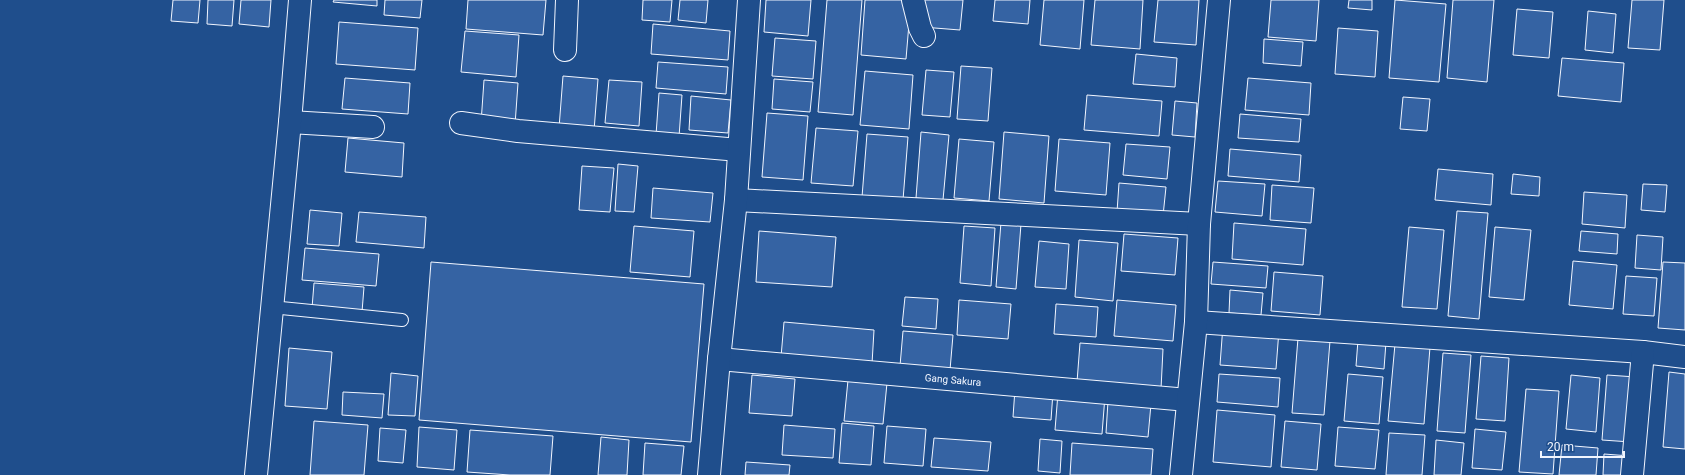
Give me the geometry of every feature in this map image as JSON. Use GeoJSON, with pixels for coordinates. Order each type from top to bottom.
{"type":"FeatureCollection","features":[{"type":"Feature","properties":{"kind":"street"},"geometry":{"type":"LineString","coordinates":[[256,475],[290,122],[300,0]]}},
{"type":"Feature","properties":{"kind":"street"},"geometry":{"type":"LineString","coordinates":[[565,50],[567,0]]}},
{"type":"Feature","properties":{"kind":"street"},"geometry":{"type":"LineString","coordinates":[[709,475],[719,359],[736,200],[749,0]]}},
{"type":"Feature","properties":{"kind":"street"},"geometry":{"type":"LineString","coordinates":[[914,0],[920,28],[924,36]]}},
{"type":"Feature","properties":{"kind":"street"},"geometry":{"type":"LineString","coordinates":[[1181,475],[1196,322],[1199,224],[1220,0]]}},
{"type":"Feature","properties":{"kind":"street"},"geometry":{"type":"LineString","coordinates":[[290,122],[373,127]]}},
{"type":"Feature","properties":{"kind":"street"},"geometry":{"type":"LineString","coordinates":[[461,123],[518,131],[739,150]]}},
{"type":"Feature","properties":{"kind":"street"},"geometry":{"type":"LineString","coordinates":[[736,200],[1199,224]]}},
{"type":"Feature","properties":{"kind":"street"},"geometry":{"type":"LineString","coordinates":[[1196,322],[1643,352],[1685,357]]}},
{"type":"Feature","properties":{"kind":"street"},"geometry":{"type":"LineString","coordinates":[[1632,475],[1643,352]]}},
{"type":"Feature","properties":{"kind":"street","name":"Gang Sakura"},"geometry":{"type":"LineString","coordinates":[[719,359],[1188,400]]}},
{"type":"Feature","properties":{"kind":"lane"},"geometry":{"type":"LineString","coordinates":[[271,307],[402,320]]}},
{"type":"Feature","properties":{"kind":"building"},"geometry":{"type":"Polygon","coordinates":[[[173,0],[200,0],[198,23],[171,21],[173,0]]]}},
{"type":"Feature","properties":{"kind":"building"},"geometry":{"type":"Polygon","coordinates":[[[208,0],[234,0],[232,26],[207,24],[208,0]]]}},
{"type":"Feature","properties":{"kind":"building"},"geometry":{"type":"Polygon","coordinates":[[[241,0],[271,0],[269,27],[239,24],[241,0]]]}},
{"type":"Feature","properties":{"kind":"building"},"geometry":{"type":"Polygon","coordinates":[[[334,0],[377,0],[377,6],[333,2],[334,0]]]}},
{"type":"Feature","properties":{"kind":"building"},"geometry":{"type":"Polygon","coordinates":[[[385,0],[422,0],[420,18],[384,15],[385,0]]]}},
{"type":"Feature","properties":{"kind":"building"},"geometry":{"type":"Polygon","coordinates":[[[468,0],[546,0],[543,35],[466,29],[468,0]]]}},
{"type":"Feature","properties":{"kind":"building"},"geometry":{"type":"Polygon","coordinates":[[[643,0],[672,0],[670,22],[642,20],[643,0]]]}},
{"type":"Feature","properties":{"kind":"building"},"geometry":{"type":"Polygon","coordinates":[[[680,0],[708,0],[706,23],[678,20],[680,0]]]}},
{"type":"Feature","properties":{"kind":"building"},"geometry":{"type":"Polygon","coordinates":[[[766,0],[811,0],[808,36],[764,32],[766,0]]]}},
{"type":"Feature","properties":{"kind":"building"},"geometry":{"type":"Polygon","coordinates":[[[827,0],[862,0],[853,115],[818,112],[827,0]]]}},
{"type":"Feature","properties":{"kind":"building"},"geometry":{"type":"Polygon","coordinates":[[[865,0],[911,0],[906,59],[861,55],[865,0]]]}},
{"type":"Feature","properties":{"kind":"building"},"geometry":{"type":"Polygon","coordinates":[[[924,0],[963,0],[960,30],[922,27],[924,0]]]}},
{"type":"Feature","properties":{"kind":"building"},"geometry":{"type":"Polygon","coordinates":[[[995,0],[1030,0],[1028,24],[993,21],[995,0]]]}},
{"type":"Feature","properties":{"kind":"building"},"geometry":{"type":"Polygon","coordinates":[[[1044,0],[1084,0],[1080,49],[1040,45],[1044,0]]]}},
{"type":"Feature","properties":{"kind":"building"},"geometry":{"type":"Polygon","coordinates":[[[1095,0],[1143,0],[1140,49],[1091,45],[1095,0]]]}},
{"type":"Feature","properties":{"kind":"building"},"geometry":{"type":"Polygon","coordinates":[[[1158,0],[1199,0],[1196,45],[1154,42],[1158,0]]]}},
{"type":"Feature","properties":{"kind":"building"},"geometry":{"type":"Polygon","coordinates":[[[1271,0],[1319,0],[1316,41],[1268,37],[1271,0]]]}},
{"type":"Feature","properties":{"kind":"building"},"geometry":{"type":"Polygon","coordinates":[[[1349,0],[1372,0],[1372,10],[1348,8],[1349,0]]]}},
{"type":"Feature","properties":{"kind":"building"},"geometry":{"type":"Polygon","coordinates":[[[1395,0],[1446,4],[1439,82],[1389,78],[1395,0]]]}},
{"type":"Feature","properties":{"kind":"building"},"geometry":{"type":"Polygon","coordinates":[[[1453,0],[1494,0],[1487,82],[1447,78],[1453,0]]]}},
{"type":"Feature","properties":{"kind":"building"},"geometry":{"type":"Polygon","coordinates":[[[1632,0],[1664,0],[1660,50],[1628,48],[1632,0]]]}},
{"type":"Feature","properties":{"kind":"building"},"geometry":{"type":"Polygon","coordinates":[[[1517,9],[1553,12],[1549,58],[1513,55],[1517,9]]]}},
{"type":"Feature","properties":{"kind":"building"},"geometry":{"type":"Polygon","coordinates":[[[1588,11],[1616,14],[1613,53],[1585,50],[1588,11]]]}},
{"type":"Feature","properties":{"kind":"building"},"geometry":{"type":"Polygon","coordinates":[[[339,22],[418,28],[415,70],[336,64],[339,22]]]}},
{"type":"Feature","properties":{"kind":"building"},"geometry":{"type":"Polygon","coordinates":[[[653,24],[730,31],[728,60],[651,54],[653,24]]]}},
{"type":"Feature","properties":{"kind":"building"},"geometry":{"type":"Polygon","coordinates":[[[1338,28],[1378,31],[1375,77],[1335,74],[1338,28]]]}},
{"type":"Feature","properties":{"kind":"building"},"geometry":{"type":"Polygon","coordinates":[[[465,31],[519,35],[516,77],[461,72],[465,31]]]}},
{"type":"Feature","properties":{"kind":"building"},"geometry":{"type":"Polygon","coordinates":[[[775,38],[816,41],[813,79],[772,76],[775,38]]]}},
{"type":"Feature","properties":{"kind":"building"},"geometry":{"type":"Polygon","coordinates":[[[1264,39],[1303,42],[1301,66],[1263,63],[1264,39]]]}},
{"type":"Feature","properties":{"kind":"building"},"geometry":{"type":"Polygon","coordinates":[[[1136,54],[1177,58],[1175,87],[1133,84],[1136,54]]]}},
{"type":"Feature","properties":{"kind":"building"},"geometry":{"type":"Polygon","coordinates":[[[1562,58],[1624,63],[1621,102],[1558,96],[1562,58]]]}},
{"type":"Feature","properties":{"kind":"building"},"geometry":{"type":"Polygon","coordinates":[[[658,62],[728,67],[726,94],[656,88],[658,62]]]}},
{"type":"Feature","properties":{"kind":"building"},"geometry":{"type":"Polygon","coordinates":[[[961,66],[992,68],[988,121],[957,119],[961,66]]]}},
{"type":"Feature","properties":{"kind":"building"},"geometry":{"type":"Polygon","coordinates":[[[926,70],[954,72],[950,117],[922,115],[926,70]]]}},
{"type":"Feature","properties":{"kind":"building"},"geometry":{"type":"Polygon","coordinates":[[[865,71],[913,75],[909,129],[860,125],[865,71]]]}},
{"type":"Feature","properties":{"kind":"building"},"geometry":{"type":"Polygon","coordinates":[[[563,76],[598,79],[594,131],[559,128],[563,76]]]}},
{"type":"Feature","properties":{"kind":"building"},"geometry":{"type":"Polygon","coordinates":[[[345,78],[410,83],[408,114],[342,109],[345,78]]]}},
{"type":"Feature","properties":{"kind":"building"},"geometry":{"type":"Polygon","coordinates":[[[1248,78],[1311,83],[1309,115],[1245,110],[1248,78]]]}},
{"type":"Feature","properties":{"kind":"building"},"geometry":{"type":"Polygon","coordinates":[[[774,79],[813,82],[810,112],[772,109],[774,79]]]}},
{"type":"Feature","properties":{"kind":"building"},"geometry":{"type":"Polygon","coordinates":[[[484,80],[518,83],[515,125],[481,123],[484,80]]]}},
{"type":"Feature","properties":{"kind":"building"},"geometry":{"type":"Polygon","coordinates":[[[609,80],[642,82],[639,126],[605,123],[609,80]]]}},
{"type":"Feature","properties":{"kind":"building"},"geometry":{"type":"Polygon","coordinates":[[[659,93],[682,95],[679,137],[656,135],[659,93]]]}},
{"type":"Feature","properties":{"kind":"building"},"geometry":{"type":"Polygon","coordinates":[[[1087,95],[1162,101],[1159,136],[1084,130],[1087,95]]]}},
{"type":"Feature","properties":{"kind":"building"},"geometry":{"type":"Polygon","coordinates":[[[691,96],[731,100],[728,133],[689,130],[691,96]]]}},
{"type":"Feature","properties":{"kind":"building"},"geometry":{"type":"Polygon","coordinates":[[[1403,97],[1430,99],[1427,131],[1400,129],[1403,97]]]}},
{"type":"Feature","properties":{"kind":"building"},"geometry":{"type":"Polygon","coordinates":[[[1175,101],[1197,103],[1195,137],[1172,135],[1175,101]]]}},
{"type":"Feature","properties":{"kind":"building"},"geometry":{"type":"Polygon","coordinates":[[[767,113],[808,116],[803,180],[762,177],[767,113]]]}},
{"type":"Feature","properties":{"kind":"building"},"geometry":{"type":"Polygon","coordinates":[[[1240,114],[1301,119],[1299,142],[1238,138],[1240,114]]]}},
{"type":"Feature","properties":{"kind":"building"},"geometry":{"type":"Polygon","coordinates":[[[816,128],[858,131],[853,186],[811,183],[816,128]]]}},
{"type":"Feature","properties":{"kind":"building"},"geometry":{"type":"Polygon","coordinates":[[[921,132],[949,135],[943,200],[916,198],[921,132]]]}},
{"type":"Feature","properties":{"kind":"building"},"geometry":{"type":"Polygon","coordinates":[[[1004,132],[1049,136],[1044,203],[999,199],[1004,132]]]}},
{"type":"Feature","properties":{"kind":"building"},"geometry":{"type":"Polygon","coordinates":[[[867,134],[908,137],[903,200],[862,197],[867,134]]]}},
{"type":"Feature","properties":{"kind":"building"},"geometry":{"type":"Polygon","coordinates":[[[348,138],[404,143],[402,177],[345,172],[348,138]]]}},
{"type":"Feature","properties":{"kind":"building"},"geometry":{"type":"Polygon","coordinates":[[[959,139],[994,142],[989,201],[954,198],[959,139]]]}},
{"type":"Feature","properties":{"kind":"building"},"geometry":{"type":"Polygon","coordinates":[[[1059,139],[1110,143],[1106,195],[1055,191],[1059,139]]]}},
{"type":"Feature","properties":{"kind":"building"},"geometry":{"type":"Polygon","coordinates":[[[1126,144],[1170,147],[1167,179],[1123,175],[1126,144]]]}},
{"type":"Feature","properties":{"kind":"building"},"geometry":{"type":"Polygon","coordinates":[[[1230,149],[1301,155],[1299,182],[1228,176],[1230,149]]]}},
{"type":"Feature","properties":{"kind":"building"},"geometry":{"type":"Polygon","coordinates":[[[618,164],[638,166],[634,212],[615,211],[618,164]]]}},
{"type":"Feature","properties":{"kind":"building"},"geometry":{"type":"Polygon","coordinates":[[[582,166],[614,168],[610,212],[579,210],[582,166]]]}},
{"type":"Feature","properties":{"kind":"building"},"geometry":{"type":"Polygon","coordinates":[[[1438,169],[1493,174],[1491,205],[1435,200],[1438,169]]]}},
{"type":"Feature","properties":{"kind":"building"},"geometry":{"type":"Polygon","coordinates":[[[1513,174],[1540,177],[1539,196],[1511,194],[1513,174]]]}},
{"type":"Feature","properties":{"kind":"building"},"geometry":{"type":"Polygon","coordinates":[[[1218,181],[1265,184],[1262,216],[1215,212],[1218,181]]]}},
{"type":"Feature","properties":{"kind":"building"},"geometry":{"type":"Polygon","coordinates":[[[1119,183],[1166,187],[1163,216],[1117,212],[1119,183]]]}},
{"type":"Feature","properties":{"kind":"building"},"geometry":{"type":"Polygon","coordinates":[[[1643,184],[1667,185],[1665,212],[1641,210],[1643,184]]]}},
{"type":"Feature","properties":{"kind":"building"},"geometry":{"type":"Polygon","coordinates":[[[1272,185],[1314,188],[1311,223],[1270,220],[1272,185]]]}},
{"type":"Feature","properties":{"kind":"building"},"geometry":{"type":"Polygon","coordinates":[[[653,188],[713,193],[710,222],[651,218],[653,188]]]}},
{"type":"Feature","properties":{"kind":"building"},"geometry":{"type":"Polygon","coordinates":[[[1584,192],[1627,195],[1625,228],[1582,224],[1584,192]]]}},
{"type":"Feature","properties":{"kind":"building"},"geometry":{"type":"Polygon","coordinates":[[[310,210],[342,213],[339,246],[307,244],[310,210]]]}},
{"type":"Feature","properties":{"kind":"building"},"geometry":{"type":"Polygon","coordinates":[[[1457,211],[1488,213],[1479,319],[1448,316],[1457,211]]]}},
{"type":"Feature","properties":{"kind":"building"},"geometry":{"type":"Polygon","coordinates":[[[359,212],[426,217],[424,248],[356,242],[359,212]]]}},
{"type":"Feature","properties":{"kind":"building"},"geometry":{"type":"Polygon","coordinates":[[[1001,222],[1021,224],[1016,289],[996,287],[1001,222]]]}},
{"type":"Feature","properties":{"kind":"building"},"geometry":{"type":"Polygon","coordinates":[[[1234,223],[1306,229],[1303,265],[1232,259],[1234,223]]]}},
{"type":"Feature","properties":{"kind":"building"},"geometry":{"type":"Polygon","coordinates":[[[634,226],[694,231],[690,277],[630,272],[634,226]]]}},
{"type":"Feature","properties":{"kind":"building"},"geometry":{"type":"Polygon","coordinates":[[[964,226],[995,228],[991,286],[960,283],[964,226]]]}},
{"type":"Feature","properties":{"kind":"building"},"geometry":{"type":"Polygon","coordinates":[[[1409,227],[1444,230],[1437,309],[1402,307],[1409,227]]]}},
{"type":"Feature","properties":{"kind":"building"},"geometry":{"type":"Polygon","coordinates":[[[1495,227],[1531,230],[1524,300],[1489,297],[1495,227]]]}},
{"type":"Feature","properties":{"kind":"building"},"geometry":{"type":"Polygon","coordinates":[[[759,231],[836,237],[832,287],[756,282],[759,231]]]}},
{"type":"Feature","properties":{"kind":"building"},"geometry":{"type":"Polygon","coordinates":[[[1581,231],[1618,234],[1617,254],[1579,251],[1581,231]]]}},
{"type":"Feature","properties":{"kind":"building"},"geometry":{"type":"Polygon","coordinates":[[[1124,234],[1178,238],[1175,275],[1121,271],[1124,234]]]}},
{"type":"Feature","properties":{"kind":"building"},"geometry":{"type":"Polygon","coordinates":[[[1637,235],[1663,237],[1661,270],[1635,268],[1637,235]]]}},
{"type":"Feature","properties":{"kind":"building"},"geometry":{"type":"Polygon","coordinates":[[[1079,240],[1118,243],[1113,301],[1075,297],[1079,240]]]}},
{"type":"Feature","properties":{"kind":"building"},"geometry":{"type":"Polygon","coordinates":[[[1039,241],[1069,244],[1066,289],[1035,287],[1039,241]]]}},
{"type":"Feature","properties":{"kind":"building"},"geometry":{"type":"Polygon","coordinates":[[[305,248],[379,254],[376,286],[302,280],[305,248]]]}},
{"type":"Feature","properties":{"kind":"building"},"geometry":{"type":"Polygon","coordinates":[[[1573,261],[1617,265],[1613,309],[1569,305],[1573,261]]]}},
{"type":"Feature","properties":{"kind":"building"},"geometry":{"type":"Polygon","coordinates":[[[431,262],[704,284],[691,442],[419,420],[431,262]]]}},
{"type":"Feature","properties":{"kind":"building"},"geometry":{"type":"Polygon","coordinates":[[[1213,262],[1268,266],[1266,288],[1211,284],[1213,262]]]}},
{"type":"Feature","properties":{"kind":"building"},"geometry":{"type":"Polygon","coordinates":[[[1663,262],[1685,263],[1685,330],[1658,328],[1663,262]]]}},
{"type":"Feature","properties":{"kind":"building"},"geometry":{"type":"Polygon","coordinates":[[[1274,272],[1323,276],[1320,315],[1271,311],[1274,272]]]}},
{"type":"Feature","properties":{"kind":"building"},"geometry":{"type":"Polygon","coordinates":[[[1626,276],[1657,278],[1654,316],[1623,314],[1626,276]]]}},
{"type":"Feature","properties":{"kind":"building"},"geometry":{"type":"Polygon","coordinates":[[[314,283],[364,287],[362,312],[312,308],[314,283]]]}},
{"type":"Feature","properties":{"kind":"building"},"geometry":{"type":"Polygon","coordinates":[[[1230,290],[1263,293],[1261,315],[1229,313],[1230,290]]]}},
{"type":"Feature","properties":{"kind":"building"},"geometry":{"type":"Polygon","coordinates":[[[905,297],[938,299],[936,329],[902,326],[905,297]]]}},
{"type":"Feature","properties":{"kind":"building"},"geometry":{"type":"Polygon","coordinates":[[[959,300],[1011,304],[1008,339],[957,335],[959,300]]]}},
{"type":"Feature","properties":{"kind":"building"},"geometry":{"type":"Polygon","coordinates":[[[1117,300],[1176,305],[1173,341],[1114,336],[1117,300]]]}},
{"type":"Feature","properties":{"kind":"building"},"geometry":{"type":"Polygon","coordinates":[[[1056,304],[1098,307],[1096,337],[1054,334],[1056,304]]]}},
{"type":"Feature","properties":{"kind":"building"},"geometry":{"type":"Polygon","coordinates":[[[784,322],[874,330],[872,364],[781,357],[784,322]]]}},
{"type":"Feature","properties":{"kind":"building"},"geometry":{"type":"Polygon","coordinates":[[[1223,325],[1279,330],[1276,369],[1220,365],[1223,325]]]}},
{"type":"Feature","properties":{"kind":"building"},"geometry":{"type":"Polygon","coordinates":[[[903,331],[953,335],[950,370],[900,366],[903,331]]]}},
{"type":"Feature","properties":{"kind":"building"},"geometry":{"type":"Polygon","coordinates":[[[1298,338],[1330,341],[1324,415],[1292,413],[1298,338]]]}},
{"type":"Feature","properties":{"kind":"building"},"geometry":{"type":"Polygon","coordinates":[[[1358,340],[1386,342],[1384,369],[1356,366],[1358,340]]]}},
{"type":"Feature","properties":{"kind":"building"},"geometry":{"type":"Polygon","coordinates":[[[1080,343],[1163,349],[1161,389],[1077,382],[1080,343]]]}},
{"type":"Feature","properties":{"kind":"building"},"geometry":{"type":"Polygon","coordinates":[[[1395,344],[1430,347],[1424,424],[1388,421],[1395,344]]]}},
{"type":"Feature","properties":{"kind":"building"},"geometry":{"type":"Polygon","coordinates":[[[289,348],[332,352],[327,409],[285,406],[289,348]]]}},
{"type":"Feature","properties":{"kind":"building"},"geometry":{"type":"Polygon","coordinates":[[[1443,353],[1471,355],[1465,433],[1437,431],[1443,353]]]}},
{"type":"Feature","properties":{"kind":"building"},"geometry":{"type":"Polygon","coordinates":[[[1481,356],[1509,358],[1505,421],[1476,419],[1481,356]]]}},
{"type":"Feature","properties":{"kind":"building"},"geometry":{"type":"Polygon","coordinates":[[[1669,372],[1685,374],[1685,449],[1663,447],[1669,372]]]}},
{"type":"Feature","properties":{"kind":"building"},"geometry":{"type":"Polygon","coordinates":[[[391,373],[418,376],[415,416],[388,415],[391,373]]]}},
{"type":"Feature","properties":{"kind":"building"},"geometry":{"type":"Polygon","coordinates":[[[1219,374],[1280,378],[1278,407],[1217,402],[1219,374]]]}},
{"type":"Feature","properties":{"kind":"building"},"geometry":{"type":"Polygon","coordinates":[[[1348,374],[1383,377],[1379,424],[1344,421],[1348,374]]]}},
{"type":"Feature","properties":{"kind":"building"},"geometry":{"type":"Polygon","coordinates":[[[752,375],[795,379],[792,416],[749,413],[752,375]]]}},
{"type":"Feature","properties":{"kind":"building"},"geometry":{"type":"Polygon","coordinates":[[[1571,375],[1600,378],[1596,432],[1566,429],[1571,375]]]}},
{"type":"Feature","properties":{"kind":"building"},"geometry":{"type":"Polygon","coordinates":[[[1607,375],[1636,377],[1631,442],[1602,440],[1607,375]]]}},
{"type":"Feature","properties":{"kind":"building"},"geometry":{"type":"Polygon","coordinates":[[[848,380],[887,383],[883,424],[844,421],[848,380]]]}},
{"type":"Feature","properties":{"kind":"building"},"geometry":{"type":"Polygon","coordinates":[[[1015,389],[1053,392],[1051,420],[1013,417],[1015,389]]]}},
{"type":"Feature","properties":{"kind":"building"},"geometry":{"type":"Polygon","coordinates":[[[1526,389],[1559,391],[1553,474],[1519,472],[1526,389]]]}},
{"type":"Feature","properties":{"kind":"building"},"geometry":{"type":"Polygon","coordinates":[[[343,392],[384,394],[382,418],[342,415],[343,392]]]}},
{"type":"Feature","properties":{"kind":"building"},"geometry":{"type":"Polygon","coordinates":[[[1058,393],[1105,396],[1102,434],[1055,430],[1058,393]]]}},
{"type":"Feature","properties":{"kind":"building"},"geometry":{"type":"Polygon","coordinates":[[[1108,401],[1151,404],[1148,437],[1106,433],[1108,401]]]}},
{"type":"Feature","properties":{"kind":"building"},"geometry":{"type":"Polygon","coordinates":[[[1217,410],[1275,415],[1271,467],[1213,462],[1217,410]]]}},
{"type":"Feature","properties":{"kind":"building"},"geometry":{"type":"Polygon","coordinates":[[[314,421],[368,425],[364,475],[310,475],[314,421]]]}},
{"type":"Feature","properties":{"kind":"building"},"geometry":{"type":"Polygon","coordinates":[[[1285,421],[1321,424],[1317,470],[1281,467],[1285,421]]]}},
{"type":"Feature","properties":{"kind":"building"},"geometry":{"type":"Polygon","coordinates":[[[842,423],[874,426],[871,465],[839,463],[842,423]]]}},
{"type":"Feature","properties":{"kind":"building"},"geometry":{"type":"Polygon","coordinates":[[[784,425],[835,429],[833,458],[782,455],[784,425]]]}},
{"type":"Feature","properties":{"kind":"building"},"geometry":{"type":"Polygon","coordinates":[[[887,426],[926,429],[923,466],[884,463],[887,426]]]}},
{"type":"Feature","properties":{"kind":"building"},"geometry":{"type":"Polygon","coordinates":[[[419,427],[457,430],[454,470],[417,467],[419,427]]]}},
{"type":"Feature","properties":{"kind":"building"},"geometry":{"type":"Polygon","coordinates":[[[1338,427],[1379,430],[1375,469],[1335,466],[1338,427]]]}},
{"type":"Feature","properties":{"kind":"building"},"geometry":{"type":"Polygon","coordinates":[[[380,428],[406,430],[403,463],[378,461],[380,428]]]}},
{"type":"Feature","properties":{"kind":"building"},"geometry":{"type":"Polygon","coordinates":[[[1475,429],[1506,432],[1502,470],[1472,468],[1475,429]]]}},
{"type":"Feature","properties":{"kind":"building"},"geometry":{"type":"Polygon","coordinates":[[[470,430],[553,436],[550,475],[510,475],[467,472],[470,430]]]}},
{"type":"Feature","properties":{"kind":"building"},"geometry":{"type":"Polygon","coordinates":[[[1389,433],[1425,435],[1422,475],[1386,475],[1389,433]]]}},
{"type":"Feature","properties":{"kind":"building"},"geometry":{"type":"Polygon","coordinates":[[[601,437],[629,440],[627,475],[598,475],[601,437]]]}},
{"type":"Feature","properties":{"kind":"building"},"geometry":{"type":"Polygon","coordinates":[[[934,438],[991,442],[988,471],[931,467],[934,438]]]}},
{"type":"Feature","properties":{"kind":"building"},"geometry":{"type":"Polygon","coordinates":[[[1040,439],[1062,441],[1060,473],[1038,471],[1040,439]]]}},
{"type":"Feature","properties":{"kind":"building"},"geometry":{"type":"Polygon","coordinates":[[[1436,440],[1464,443],[1461,475],[1434,475],[1436,440]]]}},
{"type":"Feature","properties":{"kind":"building"},"geometry":{"type":"Polygon","coordinates":[[[645,443],[684,446],[681,475],[643,475],[645,443]]]}},
{"type":"Feature","properties":{"kind":"building"},"geometry":{"type":"Polygon","coordinates":[[[1072,443],[1153,449],[1151,475],[1070,475],[1072,443]]]}},
{"type":"Feature","properties":{"kind":"building"},"geometry":{"type":"Polygon","coordinates":[[[1562,445],[1598,448],[1596,475],[1559,475],[1562,445]]]}},
{"type":"Feature","properties":{"kind":"building"},"geometry":{"type":"Polygon","coordinates":[[[1604,454],[1630,456],[1628,475],[1603,475],[1604,454]]]}},
{"type":"Feature","properties":{"kind":"building"},"geometry":{"type":"Polygon","coordinates":[[[746,462],[790,465],[789,475],[745,475],[746,462]]]}}]}
